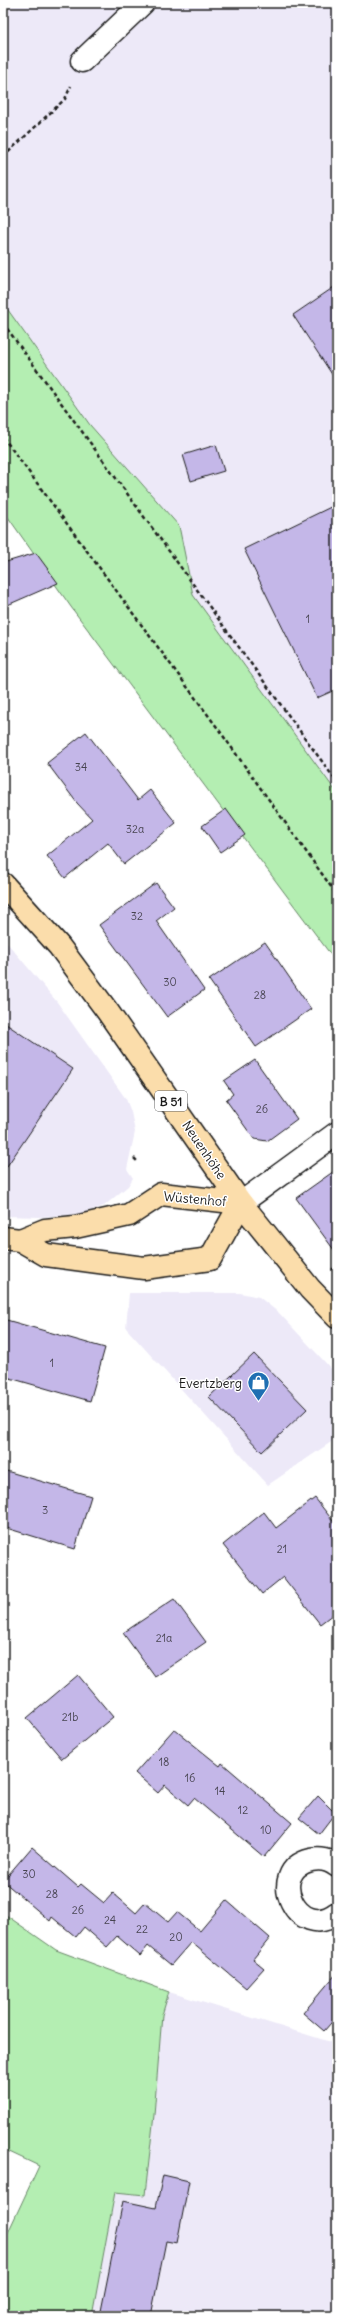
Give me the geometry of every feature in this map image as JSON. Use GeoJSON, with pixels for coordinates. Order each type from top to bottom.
{"type":"FeatureCollection","features":[{"type":"Feature","properties":{"kind":"main road","name":"Neuenhöhe"},"geometry":{"type":"LineString","coordinates":[[3,884],[59,946],[108,1012],[240,1203],[310,1289],[337,1317]]}},
{"type":"Feature","properties":{"kind":"main road","name":"Wüstenhof"},"geometry":{"type":"LineString","coordinates":[[161,1194],[240,1203],[210,1259],[144,1268],[46,1254],[11,1239],[45,1230],[75,1228],[129,1215],[161,1194]]}},
{"type":"Feature","properties":{"kind":"street"},"geometry":{"type":"LineString","coordinates":[[82,61],[142,3]]}},
{"type":"Feature","properties":{"kind":"street"},"geometry":{"type":"LineString","coordinates":[[240,1203],[337,1133]]}},
{"type":"Feature","properties":{"kind":"street"},"geometry":{"type":"LineString","coordinates":[[337,1866],[325,1860],[306,1861],[297,1867],[288,1883],[288,1893],[291,1904],[298,1912],[308,1918],[327,1919],[337,1913]]}},
{"type":"Feature","properties":{"kind":"path"},"geometry":{"type":"LineString","coordinates":[[3,158],[65,99],[82,61]]}},
{"type":"Feature","properties":{"kind":"path"},"geometry":{"type":"LineString","coordinates":[[3,323],[337,782]]}},
{"type":"Feature","properties":{"kind":"path"},"geometry":{"type":"LineString","coordinates":[[3,437],[214,724],[337,895]]}},
{"type":"Feature","properties":{"kind":"path"},"geometry":{"type":"LineString","coordinates":[[134,1158],[138,1162]]}},
{"type":"Feature","properties":{"kind":"path"},"geometry":{"type":"LineString","coordinates":[[330,1272],[336,1266]]}},
{"type":"Feature","properties":{"kind":"shaded area"},"geometry":{"type":"Polygon","coordinates":[[[3,3],[337,3],[337,793],[193,595],[179,526],[90,425],[3,303],[3,3]]]}},
{"type":"Feature","properties":{"kind":"shaded area"},"geometry":{"type":"Polygon","coordinates":[[[3,938],[57,1002],[126,1099],[131,1112],[135,1132],[127,1169],[133,1178],[128,1186],[104,1206],[81,1214],[40,1217],[3,1216],[3,938]]]}},
{"type":"Feature","properties":{"kind":"shaded area"},"geometry":{"type":"Polygon","coordinates":[[[129,1293],[240,1293],[259,1297],[279,1313],[337,1375],[337,1438],[268,1485],[126,1328],[129,1293]]]}},
{"type":"Feature","properties":{"kind":"shaded area"},"geometry":{"type":"Polygon","coordinates":[[[169,1992],[337,2044],[337,2316],[92,2316],[115,2192],[145,2195],[154,2115],[162,2015],[169,1992]]]}},
{"type":"Feature","properties":{"kind":"green space"},"geometry":{"type":"Polygon","coordinates":[[[3,303],[90,425],[179,526],[193,595],[337,793],[337,963],[71,607],[3,510],[3,303]]]}},
{"type":"Feature","properties":{"kind":"green space"},"geometry":{"type":"Polygon","coordinates":[[[3,1913],[56,1950],[169,1992],[162,2015],[154,2115],[145,2195],[115,2192],[92,2316],[3,2316],[3,2243],[39,2166],[3,2149],[3,1913]]]}},
{"type":"Feature","properties":{"kind":"building"},"geometry":{"type":"Polygon","coordinates":[[[337,285],[337,382],[293,315],[337,285]]]}},
{"type":"Feature","properties":{"kind":"building"},"geometry":{"type":"Polygon","coordinates":[[[216,445],[224,471],[191,481],[183,455],[216,445]]]}},
{"type":"Feature","properties":{"kind":"building"},"geometry":{"type":"Polygon","coordinates":[[[337,504],[337,689],[317,698],[244,549],[337,504]]]}},
{"type":"Feature","properties":{"kind":"building"},"geometry":{"type":"Polygon","coordinates":[[[36,553],[58,583],[3,607],[3,563],[36,553]]]}},
{"type":"Feature","properties":{"kind":"building"},"geometry":{"type":"Polygon","coordinates":[[[86,732],[138,800],[150,790],[176,823],[124,864],[108,843],[65,878],[47,856],[92,819],[77,803],[47,763],[86,732]]]}},
{"type":"Feature","properties":{"kind":"building"},"geometry":{"type":"Polygon","coordinates":[[[226,809],[245,835],[220,852],[202,826],[226,809]]]}},
{"type":"Feature","properties":{"kind":"building"},"geometry":{"type":"Polygon","coordinates":[[[156,883],[174,907],[156,921],[204,990],[167,1017],[99,925],[156,883]]]}},
{"type":"Feature","properties":{"kind":"building"},"geometry":{"type":"Polygon","coordinates":[[[265,942],[311,1009],[256,1047],[209,980],[265,942]]]}},
{"type":"Feature","properties":{"kind":"building"},"geometry":{"type":"Polygon","coordinates":[[[3,1022],[73,1069],[3,1172],[3,1022]]]}},
{"type":"Feature","properties":{"kind":"building"},"geometry":{"type":"Polygon","coordinates":[[[255,1060],[297,1119],[267,1141],[254,1139],[226,1100],[233,1094],[224,1081],[255,1060]]]}},
{"type":"Feature","properties":{"kind":"building"},"geometry":{"type":"Polygon","coordinates":[[[337,1169],[337,1254],[296,1198],[337,1169]]]}},
{"type":"Feature","properties":{"kind":"building"},"geometry":{"type":"Polygon","coordinates":[[[3,1319],[105,1348],[90,1401],[3,1376],[3,1319]]]}},
{"type":"Feature","properties":{"kind":"building","name":"Evertzberg"},"geometry":{"type":"Polygon","coordinates":[[[254,1354],[307,1409],[262,1452],[209,1397],[254,1354]]]}},
{"type":"Feature","properties":{"kind":"building"},"geometry":{"type":"Polygon","coordinates":[[[3,1470],[91,1496],[75,1549],[3,1527],[3,1470]]]}},
{"type":"Feature","properties":{"kind":"building"},"geometry":{"type":"Polygon","coordinates":[[[315,1498],[337,1526],[337,1611],[320,1624],[283,1577],[262,1594],[223,1545],[264,1512],[276,1528],[315,1498]]]}},
{"type":"Feature","properties":{"kind":"building"},"geometry":{"type":"Polygon","coordinates":[[[174,1599],[206,1642],[155,1677],[123,1633],[174,1599]]]}},
{"type":"Feature","properties":{"kind":"building"},"geometry":{"type":"Polygon","coordinates":[[[78,1675],[113,1717],[62,1759],[27,1718],[78,1675]]]}},
{"type":"Feature","properties":{"kind":"building"},"geometry":{"type":"Polygon","coordinates":[[[174,1729],[220,1766],[222,1763],[292,1823],[264,1857],[194,1798],[188,1805],[165,1785],[158,1793],[135,1773],[174,1729]]]}},
{"type":"Feature","properties":{"kind":"building"},"geometry":{"type":"Polygon","coordinates":[[[318,1796],[335,1813],[319,1834],[299,1818],[318,1796]]]}},
{"type":"Feature","properties":{"kind":"building"},"geometry":{"type":"Polygon","coordinates":[[[32,1847],[78,1887],[81,1884],[104,1903],[113,1893],[136,1913],[145,1903],[168,1922],[177,1912],[200,1931],[226,1900],[270,1938],[253,1959],[264,1968],[246,1988],[191,1942],[171,1965],[148,1946],[140,1956],[117,1936],[107,1947],[84,1927],[76,1937],[52,1917],[50,1921],[3,1881],[32,1847]]]}},
{"type":"Feature","properties":{"kind":"building"},"geometry":{"type":"Polygon","coordinates":[[[337,1973],[337,2016],[324,2031],[303,2013],[337,1973]]]}},
{"type":"Feature","properties":{"kind":"building"},"geometry":{"type":"Polygon","coordinates":[[[163,2175],[189,2181],[177,2243],[166,2241],[151,2316],[100,2316],[123,2201],[156,2208],[163,2175]]]}},
{"type":"Feature","properties":{"kind":"place","name":"Evertzberg"},"geometry":{"type":"Point","coordinates":[258,1402]}}]}
